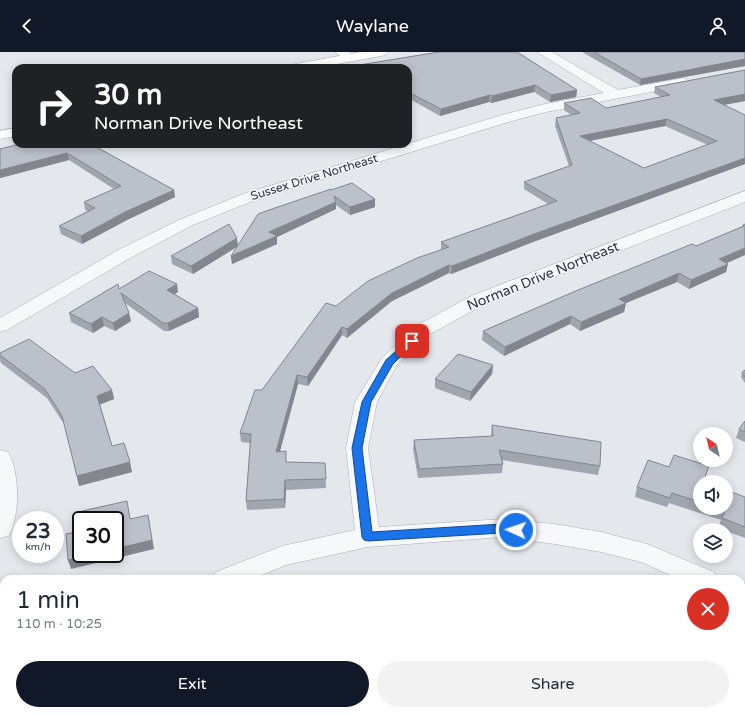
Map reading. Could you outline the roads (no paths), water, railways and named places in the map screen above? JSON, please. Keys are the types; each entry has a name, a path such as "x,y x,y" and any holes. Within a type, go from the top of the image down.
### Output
{"main road":[{"path":"310,64 345,55 381,52"},
{"path":"0,135 12,133"}],"street":[{"path":"544,52 615,94"},
{"name":"Sussex Drive Northeast","path":"412,147 545,108 694,80"},
{"name":"Sussex Drive Northeast","path":"0,326 133,250 187,222 248,197 409,148"},
{"name":"Norman Drive Northeast","path":"368,537 357,448 366,402 389,362 423,330 478,300 745,196"},
{"path":"0,458 6,496 0,529"},
{"path":"235,575 282,556 368,537 502,528 555,534 601,542 646,554 696,575"}]}
